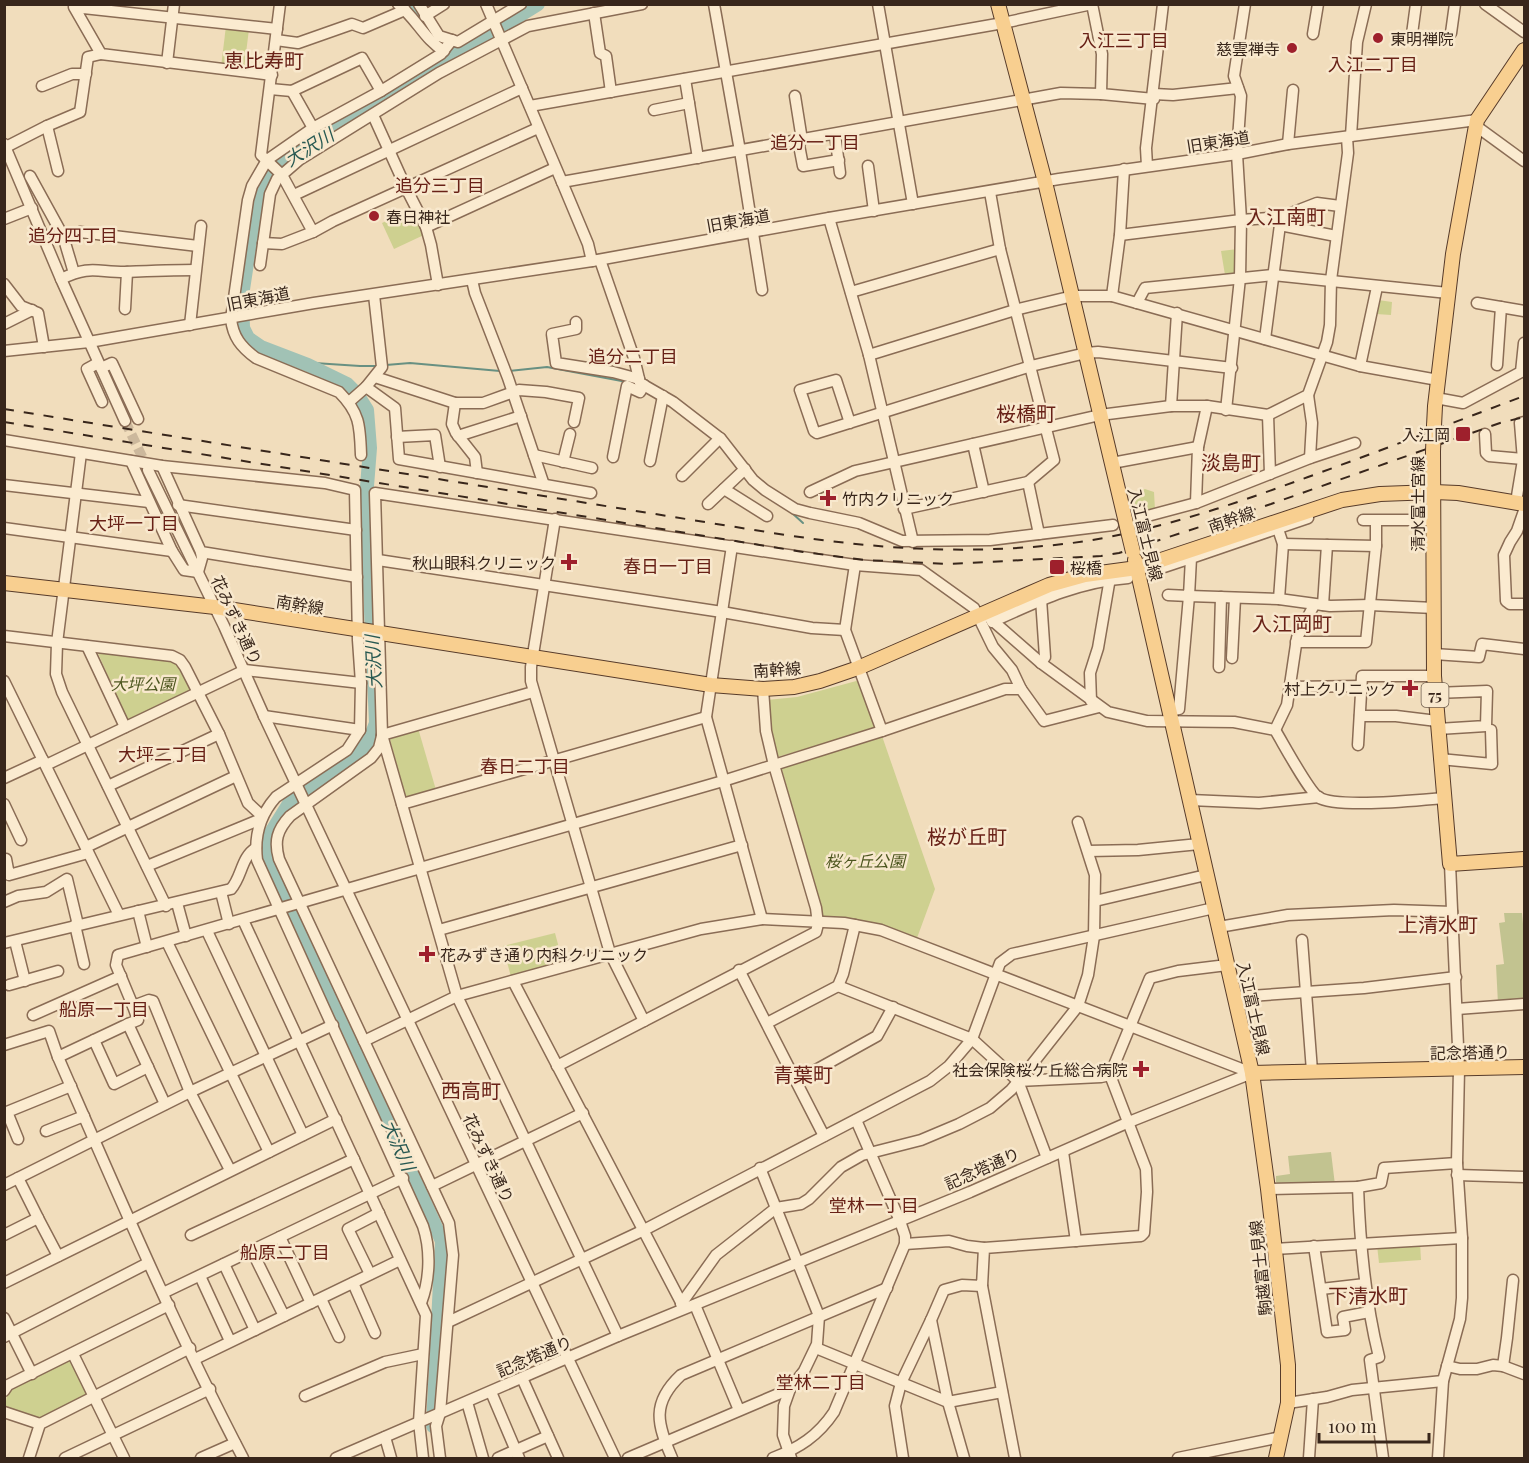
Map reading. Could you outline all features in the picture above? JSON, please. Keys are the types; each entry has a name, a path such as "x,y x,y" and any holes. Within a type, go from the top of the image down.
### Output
{"main road":[{"name":"入江富士見線","path":"998,4 1025,101 1073,296 1112,463 1120,526 1133,552 1132,573 1170,716 1252,1073"},
{"name":"清水富士宮線","path":"1450,864 1434,676 1433,451 1436,398 1453,254 1476,123 1524,50"},
{"name":"南幹線","path":"4,583 214,608 378,633 532,662 711,685 763,689 794,687 820,681 985,618 1049,585 1085,575 1132,573 1323,505 1380,494 1434,492 1458,493 1522,506"},
{"path":"1450,864 1524,859"},
{"name":"記念塔通り","path":"1252,1073 1524,1067"},
{"name":"駒越富士見線","path":"1252,1073 1268,1188 1288,1365 1288,1403 1276,1458"}],"street":[{"path":"167,63 174,4"},
{"path":"280,4 261,155 282,175 313,232"},
{"path":"419,4 439,36 458,42 521,4"},
{"path":"425,16 444,4"},
{"path":"486,4 596,261 642,382 640,392 627,386 613,457"},
{"path":"260,265 270,194 277,179 299,160 439,73 528,26 642,4"},
{"path":"714,4 741,151 762,290"},
{"path":"878,4 913,204"},
{"path":"1147,166 1146,148 1154,97 1163,4"},
{"path":"1226,410 1240,278 1241,220 1236,154 1241,96 1234,76 1245,4"},
{"path":"1313,34 1318,4"},
{"path":"1310,458 1312,423 1308,395 1330,326 1331,280 1348,153 1357,42 1366,4"},
{"path":"1412,34 1416,4"},
{"path":"1451,33 1455,4"},
{"path":"1485,4 1524,32"},
{"path":"74,5 173,17 276,35 298,43 352,24 363,28 401,7 432,44 444,51"},
{"path":"74,5 101,54"},
{"path":"530,106 1004,23 1092,5 1102,54 1101,94"},
{"path":"594,13 600,53 606,56 612,92"},
{"path":"361,455 357,414 339,392 256,358 237,341 232,330 231,319 248,200 252,186 269,162 314,128 441,54 452,40"},
{"path":"125,421 61,279 5,146 80,112 88,57 101,54 272,75"},
{"path":"270,89 292,91 362,58 381,91"},
{"path":"42,86 72,74 86,74"},
{"path":"685,79 698,158"},
{"path":"294,195 522,88"},
{"path":"562,182 1061,93 1154,97 1238,88"},
{"path":"1288,144 1293,90"},
{"path":"292,91 314,128"},
{"path":"795,96 803,166 839,160"},
{"path":"654,110 689,103"},
{"path":"374,115 426,227 438,285"},
{"path":"1476,123 1524,161"},
{"name":"旧東海道","path":"4,351 89,342 314,303 596,261 829,218 1288,144 1476,123"},
{"path":"47,126 58,171"},
{"path":"263,243 282,244 313,232 538,128"},
{"path":"835,134 840,173"},
{"path":"868,166 874,211"},
{"path":"426,227 555,168"},
{"path":"1112,296 1120,235 1124,170"},
{"path":"30,176 63,236 74,273"},
{"path":"904,509 1029,482 1054,460 1000,249 990,192"},
{"path":"4,219 46,204"},
{"path":"1280,221 1317,204 1340,206"},
{"path":"829,218 869,355 913,542"},
{"path":"1120,235 1241,220 1280,221 1336,236"},
{"path":"1265,339 1280,221"},
{"path":"190,326 201,226"},
{"path":"63,236 80,232 198,246"},
{"path":"851,292 1000,249"},
{"path":"61,279 74,273 93,269 127,272 195,270"},
{"path":"125,309 127,272"},
{"path":"1137,303 1144,288 1273,275 1448,293"},
{"path":"472,280 544,485"},
{"path":"4,284 21,306 38,313 44,347"},
{"path":"1360,366 1377,287"},
{"path":"349,402 366,387 382,367 374,295"},
{"path":"869,355 1015,310 1073,296 1112,296 1236,329 1360,366 1438,380"},
{"path":"1477,303 1524,311"},
{"path":"1497,365 1501,307"},
{"path":"4,324 32,310"},
{"path":"1171,406 1177,313"},
{"path":"576,322 576,328 552,334 555,363 613,372 642,382 720,438 765,490 795,508 859,523 894,539 913,542 990,540 1120,526"},
{"path":"1436,398 1463,403 1521,372 1524,343"},
{"path":"850,423 836,380 801,390 814,431 818,433 850,423 882,412 1030,366 1086,352 1174,360 1232,369"},
{"path":"102,402 87,369 112,363 138,419"},
{"path":"375,377 455,403 483,403 519,390 579,398 574,422"},
{"path":"366,387 395,408 399,459 591,493"},
{"path":"810,492 855,471 1100,415 1171,406 1207,406 1268,415 1308,395"},
{"path":"650,461 663,396"},
{"path":"455,403 452,424 474,457 477,473"},
{"path":"1197,503 1198,447 1207,406"},
{"path":"1268,415 1270,474"},
{"path":"458,436 521,417"},
{"path":"1524,422 1520,423 1523,459 1522,506 1517,531 1504,555 1506,601 1510,604 1524,604"},
{"path":"563,462 570,434"},
{"path":"1485,434 1486,453 1489,456 1523,459"},
{"path":"397,437 435,435 440,466"},
{"path":"682,476 720,438"},
{"path":"4,440 162,466 325,483 355,490 361,683 360,730 348,750 276,797 262,817 255,848 257,860 423,1226 428,1242 425,1292 421,1303"},
{"path":"1140,518 1197,503 1355,442"},
{"path":"974,444 984,492"},
{"path":"1112,463 1198,447"},
{"path":"81,453 57,643 58,682 147,866 172,904 186,936"},
{"path":"534,455 592,468"},
{"path":"131,461 172,551 184,570 198,572 202,558 201,552 162,466"},
{"path":"708,504 745,469"},
{"name":"花みずき通り","path":"148,470 615,1458"},
{"path":"1029,482 1039,534"},
{"path":"4,485 149,502"},
{"path":"724,489 767,516"},
{"path":"618,1336 457,996 440,930 382,735 375,493 855,565 921,570 974,608 1041,663 1107,712 1133,720 1170,716 1182,720 1252,724 1275,730 1310,787 1319,797"},
{"path":"178,505 356,530"},
{"path":"1155,570 1322,513 1323,505"},
{"path":"555,519 532,662 533,692 610,953 644,1022"},
{"path":"1363,520 1434,520"},
{"path":"1296,642 1366,642 1376,546 1376,520"},
{"path":"4,528 172,551"},
{"path":"1278,529 1283,544 1279,599"},
{"path":"1283,544 1376,546"},
{"path":"1275,730 1287,705 1300,629 1318,605 1327,545"},
{"path":"732,546 706,717 762,919"},
{"path":"201,552 357,577"},
{"path":"1170,716 1179,709 1191,558"},
{"path":"378,560 722,612 812,628 845,630"},
{"path":"855,565 845,630 882,731"},
{"path":"985,618 1068,589 1132,573"},
{"path":"1095,704 1090,673 1098,648 1110,578"},
{"path":"1168,595 1279,599 1318,605 1434,608"},
{"path":"1219,667 1221,597"},
{"path":"1232,658 1235,597"},
{"path":"1041,599 1045,657 1041,663"},
{"path":"985,618 993,647 1012,670 1020,689 1044,721 1095,704"},
{"path":"4,636 172,656 180,660 219,734 248,803 262,817"},
{"path":"1220,641 1233,641"},
{"path":"1434,654 1479,657 1482,644 1524,650"},
{"path":"87,646 125,727"},
{"path":"4,778 88,745 244,670 361,683"},
{"path":"1358,745 1362,676 1434,676"},
{"path":"1291,687 1361,686"},
{"path":"6,688 119,915"},
{"path":"557,1066 816,932 818,922 816,908 766,731 763,689"},
{"path":"58,1057 138,1020 116,965 118,955 723,781 1005,689 1020,689"},
{"path":"1360,716 1396,716 1437,725 1486,726 1487,691 1435,693"},
{"path":"382,735 533,692"},
{"path":"264,716 360,730"},
{"path":"402,804 706,717"},
{"path":"1440,759 1492,764 1491,730"},
{"path":"108,786 219,734"},
{"path":"382,735 379,748 371,758 290,816 281,825 276,848 279,859 449,1223 453,1254 440,1413 436,1425 440,1458"},
{"path":"4,860 6,860 9,875 87,850 128,827 236,776"},
{"path":"1190,800 1259,803 1319,797 1370,803 1444,798"},
{"path":"5,808 21,840"},
{"path":"147,866 262,817"},
{"path":"687,1306 716,1256 776,1208 801,1204 841,1167 862,1155 921,1140 959,1124 990,1108 1011,1089 1078,1006 1088,975 1094,936 1095,875 1078,822"},
{"path":"1088,851 1138,850 1199,844"},
{"path":"440,930 742,845"},
{"path":"25,981 10,942 231,889 236,883 247,855 255,848"},
{"path":"1438,1458 1443,1381 1460,1319 1462,1239 1457,1175 1459,1069 1450,864"},
{"path":"1095,901 1206,875"},
{"path":"4,902 18,896 46,892 67,879 84,964"},
{"path":"221,892 229,924"},
{"path":"448,1322 644,1230 936,1077 949,1066 972,1039 1000,963 1012,954 1214,908"},
{"path":"1219,927 1288,915 1394,910 1452,912"},
{"path":"138,911 147,947"},
{"path":"364,1041 457,996 690,931 762,919 855,925 895,935 1252,1073"},
{"path":"243,920 426,1315 419,1422 423,1458"},
{"path":"767,1023 838,986 855,925"},
{"path":"207,931 303,1135"},
{"path":"1302,940 1312,1071"},
{"path":"167,942 269,1152"},
{"path":"905,1244 949,1241 984,1248 1141,1236 1144,1233 1148,1177 1110,1075 1150,978 1178,971 1227,965"},
{"path":"740,970 824,1136"},
{"path":"9,985 58,971"},
{"path":"33,1015 121,976"},
{"path":"1235,997 1364,988 1456,977"},
{"path":"513,981 644,1230 716,1359 739,1410"},
{"path":"838,986 972,1039 1018,1080 1047,1158"},
{"path":"133,1006 149,1000 153,1001 190,1092 230,1170"},
{"path":"1457,1009 1524,1004"},
{"path":"796,1081 878,1036 893,1008"},
{"path":"128,1024 165,1104"},
{"path":"4,1185 230,1072 333,1025"},
{"path":"4,1045 49,1031 58,1057 148,1263 243,1458"},
{"path":"94,1040 114,1084 148,1067"},
{"name":"記念塔通り","path":"419,1422 687,1306 799,1263 1129,1122 1252,1073"},
{"path":"1018,1080 1110,1075"},
{"path":"18,1139 8,1127 7,1112 71,1086"},
{"path":"432,1185 584,1113"},
{"path":"46,1131 84,1116"},
{"path":"4,1283 336,1119"},
{"path":"773,1458 790,1455 809,1441 834,1412 905,1244 906,1236 856,1120"},
{"path":"1063,1152 1076,1241"},
{"path":"191,1235 354,1159"},
{"path":"1268,1188 1358,1187 1381,1183 1384,1168 1457,1163"},
{"path":"760,1168 819,1316 816,1348 804,1371 790,1389 784,1406 782,1426 790,1455"},
{"path":"1457,1175 1524,1177"},
{"path":"18,1178 58,1256"},
{"path":"163,1293 402,1178"},
{"path":"1358,1187 1360,1244 1369,1312 1379,1358 1370,1360 1383,1458"},
{"path":"370,1274 348,1228 379,1213"},
{"path":"4,1235 39,1218"},
{"path":"280,1237 339,1337"},
{"path":"1274,1249 1462,1239"},
{"path":"1314,1246 1327,1332 1345,1330 1343,1317 1369,1312"},
{"path":"984,1248 982,1286 1015,1458"},
{"path":"252,1251 284,1316"},
{"path":"195,1359 400,1260"},
{"path":"8,1335 148,1263"},
{"path":"224,1264 255,1330"},
{"path":"200,1276 230,1341"},
{"path":"1503,1366 1513,1280"},
{"path":"353,1283 375,1333"},
{"path":"1321,1289 1365,1284"},
{"path":"903,1458 895,1406 901,1383 944,1290 962,1285 982,1286"},
{"path":"672,1458 659,1426 660,1406 668,1389 681,1375 887,1288"},
{"path":"4,1391 8,1385 169,1305"},
{"path":"4,1318 8,1335 32,1374"},
{"path":"931,1320 948,1402 963,1458"},
{"path":"29,1458 40,1424 190,1348"},
{"path":"816,1348 948,1402 1002,1392"},
{"path":"73,1354 124,1458"},
{"path":"305,1396 385,1362 423,1354"},
{"path":"1447,1366 1460,1369 1503,1366 1524,1374"},
{"path":"522,1378 558,1458"},
{"path":"1288,1403 1352,1390 1443,1381"},
{"path":"65,1458 210,1389"},
{"path":"628,1458 790,1389"},
{"path":"491,1392 517,1455"},
{"path":"1309,1458 1313,1399"},
{"path":"467,1402 483,1458"},
{"path":"4,1412 40,1424"},
{"path":"336,1458 419,1422"},
{"path":"498,1458 517,1455 548,1436"},
{"path":"385,1437 391,1458"},
{"path":"1178,1458 1215,1454 1281,1437"},
{"path":"201,1458 235,1443"}],"green space":[{"path":"226,26 249,29 244,69 221,67"},
{"path":"414,208 426,234 394,249 382,223"},
{"path":"1238,249 1237,274 1225,275 1221,251"},
{"path":"1378,300 1392,302 1391,315 1376,314"},
{"path":"1145,489 1154,492 1155,510 1141,513 1136,508 1134,499 1139,498 1139,491"},
{"name":"大坪公園","path":"98,653 168,658 176,661 194,690 127,720"},
{"path":"860,680 876,729 777,757 769,731 767,700 797,697"},
{"path":"418,728 436,790 406,798 389,736"},
{"name":"桜ヶ丘公園","path":"882,736 935,889 917,938 871,923 822,917 781,766"},
{"path":"1504,913 1522,913 1524,1002 1498,1004 1496,965 1504,964 1499,923 1505,922"},
{"path":"555,933 563,963 511,977 503,946"},
{"path":"1331,1152 1335,1185 1279,1185 1276,1182 1276,1176 1290,1174 1288,1156"},
{"path":"1420,1243 1421,1260 1379,1263 1377,1245"},
{"path":"70,1359 89,1396 39,1421 5,1408 7,1395 14,1387"}],"waterway":[{"path":"405,4 412,9 436,40 459,50"},
{"name":"大沢川","path":"433,1426 442,1241 269,858 267,839 290,802 358,754 370,739 376,723 366,499 370,448 367,410 357,394 347,384 308,365 261,347 248,338 243,328 242,296 257,197 266,177 274,168 538,4"},
{"path":"299,362 378,366"},
{"path":"386,365 410,363 500,371"},
{"path":"509,371 547,367 627,382"},
{"path":"792,513 803,523"}],"tunnel":[{"path":"125,421 148,469"}],"railway":[{"path":"4,409 779,534 886,547 956,550 1064,544 1126,533 1188,518 1278,488 1524,396"},
{"path":"4,422 803,552 865,560 948,564 1101,556 1119,553 1271,504 1500,423 1524,417"}],"place":[{"name":"東明禅院","path":"1378,38"},
{"name":"慈雲禅寺","path":"1292,48"},
{"name":"春日神社","path":"374,216"},
{"name":"入江岡","path":"1463,434"},
{"name":"竹内クリニック","path":"828,498"},
{"name":"秋山眼科クリニック","path":"569,562"},
{"name":"桜橋","path":"1057,567"},
{"name":"村上クリニック","path":"1410,688"},
{"name":"花みずき通り内科クリニック","path":"427,954"},
{"name":"社会保険桜ケ丘総合病院","path":"1141,1069"}],"district":[{"name":"入江三丁目","path":"1124,40"},
{"name":"恵比寿町","path":"264,59"},
{"name":"入江二丁目","path":"1373,64"},
{"name":"追分一丁目","path":"815,142"},
{"name":"追分三丁目","path":"440,185"},
{"name":"入江南町","path":"1286,215"},
{"name":"追分四丁目","path":"73,235"},
{"name":"追分二丁目","path":"633,356"},
{"name":"桜橋町","path":"1026,412"},
{"name":"淡島町","path":"1231,461"},
{"name":"大坪一丁目","path":"134,523"},
{"name":"春日一丁目","path":"668,566"},
{"name":"入江岡町","path":"1292,622"},
{"name":"大坪二丁目","path":"163,754"},
{"name":"春日二丁目","path":"525,766"},
{"name":"桜が丘町","path":"967,835"},
{"name":"上清水町","path":"1438,923"},
{"name":"船原一丁目","path":"104,1009"},
{"name":"青葉町","path":"803,1073"},
{"name":"西高町","path":"471,1089"},
{"name":"堂林一丁目","path":"874,1205"},
{"name":"船原二丁目","path":"285,1252"},
{"name":"下清水町","path":"1368,1294"},
{"name":"堂林二丁目","path":"821,1382"}]}
